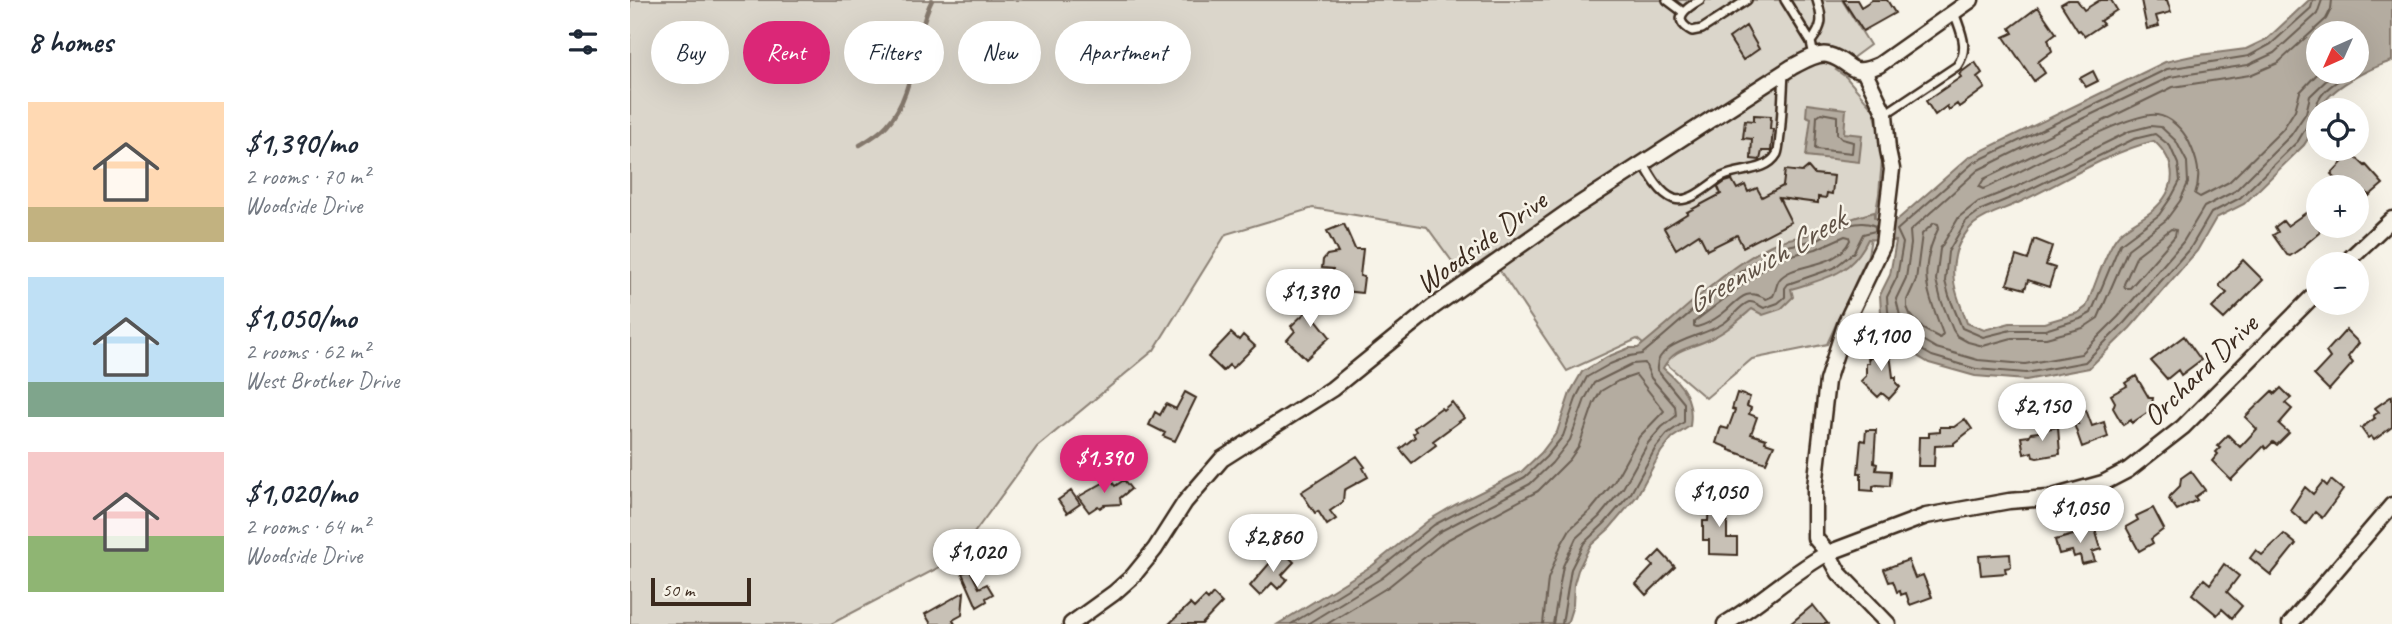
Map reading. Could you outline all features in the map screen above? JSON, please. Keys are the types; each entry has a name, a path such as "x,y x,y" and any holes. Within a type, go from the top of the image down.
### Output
{"street":[{"path":"1812,49 1827,54 1853,70 1864,71 1879,65 1971,0"},
{"name":"Woodside Drive","path":"1071,624 1114,593 1143,565 1185,502 1222,459 1332,389 1487,267 1642,162 1784,73 1812,49"},
{"path":"1864,71 1885,114 1892,169 1883,245 1846,322 1827,381 1815,487 1815,538 1839,573 1888,624"},
{"path":"2357,252 2392,219"},
{"name":"Orchard Drive","path":"1725,624 1776,590 1805,566 1828,554 1926,516 2009,501 2049,498 2103,483 2128,470 2183,427 2306,303"},
{"path":"2290,624 2392,505"}],"lane":[{"path":"1667,0 1683,12"},
{"path":"1700,0 1683,12 1681,18 1689,30 1702,29 1747,0"},
{"path":"1785,0 1812,49"},
{"path":"1812,49 1822,22 1817,0"},
{"path":"1885,114 1957,66 1964,56 1965,46 1954,12"},
{"path":"1642,162 1655,183 1673,199 1684,200 1724,176 1769,163 1778,153 1784,73"}],"shaded area":[{"path":"630,0 1842,0 1870,45 1836,70 1846,77 1874,110 1883,148 1879,194 1868,255 1827,344 1752,359 1706,398 1637,339 1567,371 1490,256 1462,275 1427,227 1313,208 1226,234 1154,350 1037,447 955,559 831,624 630,624"}],"water":[{"name":"Greenwich Creek","path":"2309,0 2392,0 2392,61 2370,70 2370,21 2306,21 2306,84 2345,84 2328,98 2306,98 2304,145 2244,204 2216,218 2197,251 2130,328 2089,368 2026,380 1975,376 1929,363 1907,350 1887,328 1881,313 1880,295 1890,275 1896,241 1868,239 1845,268 1826,278 1791,289 1793,297 1781,309 1763,315 1752,309 1721,333 1678,352 1668,361 1663,368 1685,393 1690,408 1690,426 1672,438 1661,452 1637,496 1610,528 1590,546 1578,570 1567,624 1278,624 1373,565 1429,520 1521,472 1541,453 1557,432 1570,393 1582,372 1607,357 1629,348 1638,348 1719,279 1754,255 1780,241 1807,235 1874,212 1874,218 1896,221 1969,157 2165,62 2246,49 2267,39","holes":["2154,141 2162,149 2171,167 2172,176 2167,194 2161,203 2114,241 2086,307 2078,313 2044,323 2010,323 1984,330 1967,323 1956,290 1953,265 1962,239 1974,224 2137,146"]},
{"path":"1807,104 1846,109 1844,133 1862,135 1859,162 1806,156 1811,118 1806,116"}],"building":[{"path":"1843,0 1857,0 1861,7 1872,0 1887,0 1895,13 1863,31"},
{"path":"2068,0 2077,0 2084,10 2100,0 2111,0 2117,10 2100,21 2103,24 2085,36 2078,31 2061,4"},
{"path":"2141,0 2167,0 2171,12 2156,16 2159,26 2147,29"},
{"path":"2038,7 2056,33 2048,39 2052,51 2038,62 2045,73 2034,81 2004,37 2013,33 2010,28"},
{"path":"1746,26 1759,49 1743,60 1729,38"},
{"path":"1975,62 1982,73 1977,77 1985,88 1959,107 1957,104 1949,110 1947,106 1935,115 1926,101 1961,77 1959,74"},
{"path":"2093,71 2098,81 2086,87 2080,78"},
{"path":"1754,115 1771,116 1770,129 1773,129 1771,151 1762,151 1760,160 1751,159 1752,139 1743,138 1745,120 1754,121"},
{"path":"2343,161 2360,161 2383,184 2369,196 2369,175 2331,174"},
{"path":"1808,167 1814,174 1834,176 1832,194 1827,193 1826,198 1818,197 1818,203 1779,198 1791,222 1743,247 1737,235 1707,250 1699,234 1676,249 1664,228 1721,194 1718,187 1725,182 1732,180 1737,189 1745,185 1748,192 1757,188 1762,197 1783,186 1785,170 1802,172"},
{"path":"2306,213 2306,238 2313,238 2290,256 2273,235 2278,232 2275,227 2283,221 2287,226"},
{"path":"1344,224 1355,249 1363,249 1360,276 1364,277 1362,293 1335,290 1337,277 1333,276 1333,269 1322,268 1327,255 1338,253 1327,231"},
{"path":"2034,239 2052,246 2046,265 2055,268 2049,287 2028,280 2025,289 2007,284 2016,256 2028,260"},
{"path":"2243,260 2263,280 2224,319 2212,308 2227,293 2220,284"},
{"path":"1318,293 1329,305 1315,318 1330,337 1306,359 1287,340 1295,331 1291,326 1308,310 1304,306"},
{"path":"2346,330 2359,343 2348,357 2353,363 2329,390 2314,375 2330,358 2326,352"},
{"path":"1231,333 1239,340 1243,335 1255,346 1232,368 1229,365 1223,371 1208,357"},
{"path":"2184,336 2201,360 2181,375 2178,370 2167,379 2151,361"},
{"path":"1889,346 1893,377 1896,377 1896,383 1900,387 1889,399 1882,393 1878,397 1861,381 1866,376 1866,363 1869,363 1868,358 1871,358 1871,347"},
{"path":"2136,376 2149,398 2153,398 2154,408 2132,423 2131,420 2123,425 2113,408 2115,402 2111,395 2127,386 2125,383"},
{"path":"2281,388 2291,398 2285,403 2292,409 2279,424 2289,433 2277,445 2273,442 2266,449 2264,446 2231,480 2212,461 2220,448 2217,446 2228,435 2240,447 2257,429 2245,417 2272,391 2275,394"},
{"path":"1185,392 1196,398 1175,441 1149,425 1155,412 1160,415 1166,404 1176,409"},
{"path":"1737,393 1750,397 1747,406 1751,408 1749,414 1757,417 1751,434 1774,445 1766,463 1716,443 1721,427 1728,429 1735,410 1732,409"},
{"path":"2392,396 2392,427 2374,440 2371,436 2368,438 2361,428 2375,418 2373,416 2379,412 2375,408"},
{"path":"1452,402 1464,418 1433,441 1436,445 1412,463 1400,449 1415,437 1414,428"},
{"path":"2086,410 2092,426 2104,422 2108,437 2082,447 2074,424 2078,424 2074,414"},
{"path":"1965,419 1972,429 1954,445 1935,446 1934,466 1918,466 1919,437 1929,437 1929,433 1940,432 1940,427 1954,427"},
{"path":"2058,427 2060,454 2037,458 2033,457 2032,452 2024,454 2021,437"},
{"path":"1866,430 1876,430 1876,470 1891,471 1890,486 1873,486 1873,491 1861,490 1861,473 1858,473 1861,440 1865,441"},
{"path":"1357,456 1368,477 1344,490 1343,502 1330,511 1336,519 1327,525 1301,492"},
{"path":"2191,471 2205,490 2195,497 2197,500 2177,510 2169,499 2170,496 2180,486 2181,478"},
{"path":"1110,479 1115,486 1124,480 1131,489 1120,498 1121,504 1104,505 1100,508 1098,506 1089,512 1078,497"},
{"path":"2331,480 2343,490 2322,518 2315,512 2306,524 2290,510 2305,487 2313,494 2323,482 2327,486"},
{"path":"1071,491 1080,504 1067,513 1058,500"},
{"path":"1709,499 1730,499 1727,538 1737,538 1737,555 1709,554 1709,540 1703,540 1703,521 1708,521"},
{"path":"2153,508 2164,529 2151,539 2153,543 2139,551 2126,527 2138,520 2136,516"},
{"path":"2095,529 2101,549 2092,552 2095,561 2082,564 2080,555 2074,557 2072,551 2059,554 2055,540"},
{"path":"2284,534 2296,544 2271,575 2250,558 2256,550 2262,555"},
{"path":"1281,550 1294,562 1282,575 1287,579 1278,589 1272,583 1260,596 1250,586"},
{"path":"1660,551 1675,567 1646,595 1636,584 1653,566 1649,562"},
{"path":"2010,554 2011,567 2005,568 2006,573 1981,575 1979,556"},
{"path":"1908,560 1915,578 1923,575 1932,597 1910,605 1906,593 1901,595 1900,591 1897,592 1884,569"},
{"path":"2224,564 2239,576 2227,592 2242,606 2232,618 2222,609 2217,615 2192,594 2204,579 2210,584"},
{"path":"970,570 979,588 987,584 993,594 977,607 962,573"},
{"path":"964,592 962,615 953,620 955,624 931,624 925,614"},
{"path":"1213,594 1222,603 1202,624 1169,624 1190,604 1194,608 1205,597 1208,600"},
{"path":"1813,605 1828,624 1790,624"}],"waterway":[{"path":"860,145 887,125 904,97 932,0"}]}
